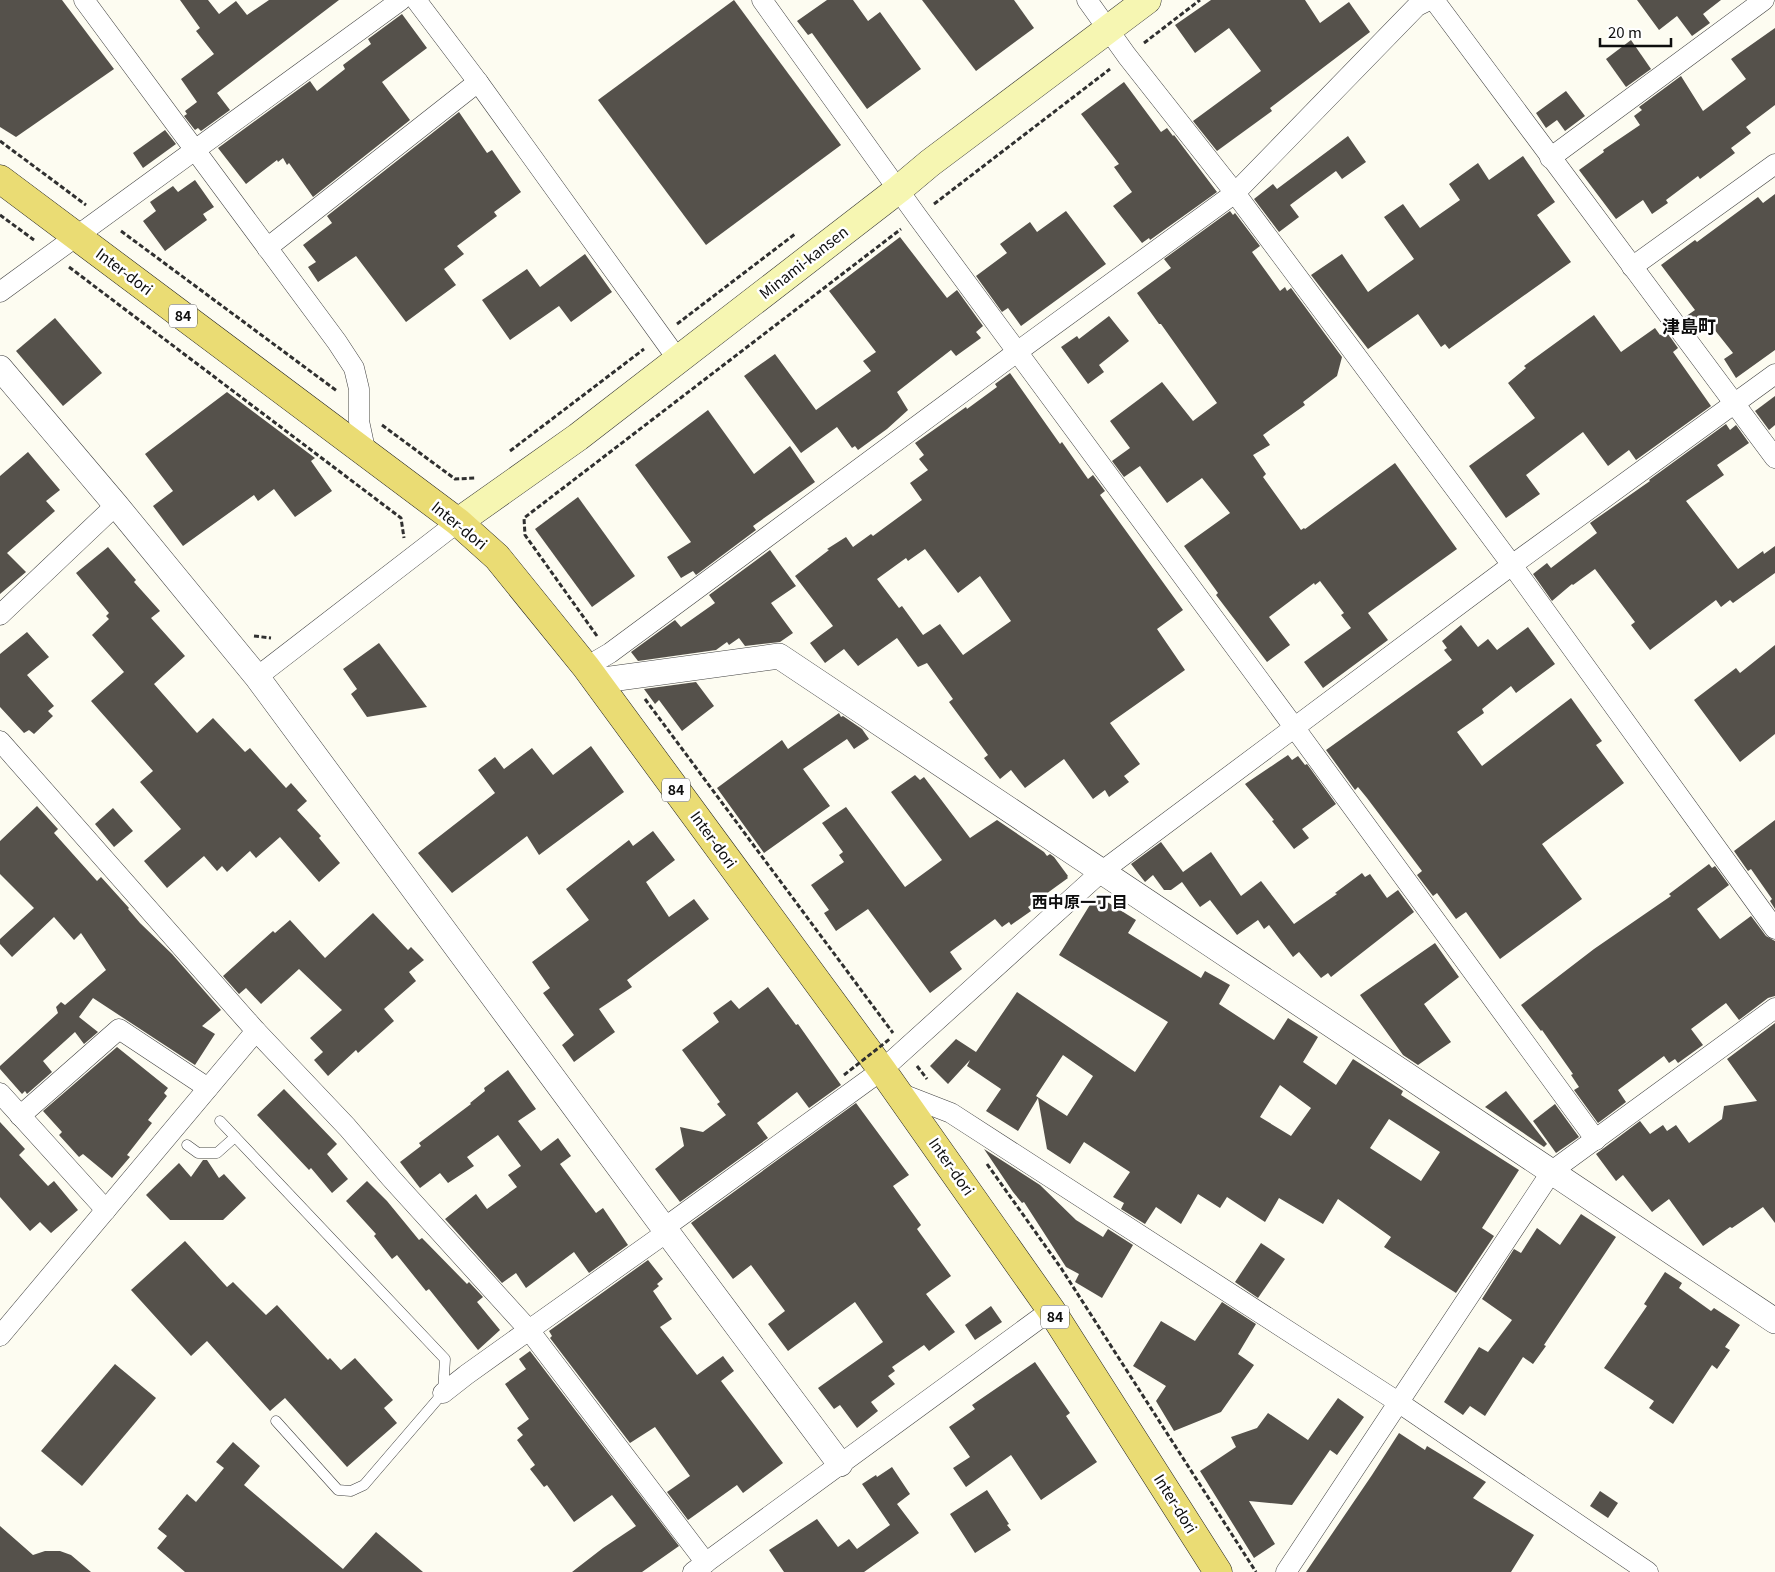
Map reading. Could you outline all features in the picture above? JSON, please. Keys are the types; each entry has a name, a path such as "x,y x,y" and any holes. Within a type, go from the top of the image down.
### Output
{"main road":[{"name":"Minami-kansen","path":"458,522 578,437 679,361 899,190 930,163 1148,0"},
{"name":"Inter-dori","path":"0,179 458,522 498,558 591,674 882,1070 1051,1310 1218,1572"}],"street":[{"path":"84,0 337,342 354,368 359,389 359,421 366,454"},
{"path":"0,292 401,0"},
{"path":"416,0 478,82 679,361"},
{"path":"762,0 1017,352 1596,1140"},
{"path":"1087,0 1127,56 1235,193 1512,565 1775,929"},
{"path":"591,674 610,653 1235,193 1417,6 1429,0"},
{"path":"1434,0 1775,458"},
{"path":"1550,158 1764,0"},
{"path":"268,248 478,82"},
{"path":"1632,267 1775,164"},
{"path":"0,368 116,505 257,677 840,1464"},
{"path":"443,1393 882,1070 1100,872 1512,565 1775,374"},
{"path":"0,615 116,505"},
{"path":"257,677 458,522"},
{"path":"591,674 778,656 1775,1321"},
{"path":"0,741 256,1031 347,1126 390,1177 529,1330 698,1569 1051,1310"},
{"path":"1286,1572 1552,1171 1775,1008"},
{"path":"106,1210 7,1104 119,1029 208,1088"},
{"path":"0,1336 256,1031"},
{"path":"897,1092 952,1113 1398,1402 1648,1572"}],"lane":[{"path":"220,1121 445,1359 443,1393 364,1485 351,1491 338,1490 276,1421"},
{"path":"187,1144 198,1153 217,1153 234,1137"}],"path":[{"path":"0,141 343,396"},
{"path":"0,215 401,518 405,544"},
{"path":"505,455 796,233"},
{"path":"375,419 455,479 474,479 482,473"},
{"path":"252,636 277,638"},
{"path":"844,1075 892,1038"}],"building":[{"path":"0,0 62,0 114,69 16,137 0,127"},
{"path":"180,0 208,0 219,14 236,1 247,15 269,0 339,0 217,93 230,110 201,131 198,128 195,130 184,116 187,114 185,111 197,102 181,79 214,54 196,31 200,28"},
{"path":"734,0 841,145 706,245 598,100"},
{"path":"827,0 853,0 868,21 880,12 921,69 867,109 812,33 808,35 797,21"},
{"path":"922,0 1014,0 1034,28 976,71"},
{"path":"1211,0 1305,0 1320,23 1349,2 1370,32 1270,108 1272,111 1217,151 1193,121 1261,71 1229,28 1195,53 1175,25"},
{"path":"1637,0 1721,0 1703,14 1710,23 1692,36 1677,16 1659,30"},
{"path":"402,14 427,48 382,82 410,120 313,197 289,163 287,165 283,158 278,162 277,160 246,184 218,148 310,81 317,91 345,69 343,65 371,44 368,39"},
{"path":"1775,28 1775,105 1746,127 1751,133 1731,148 1735,153 1700,179 1698,176 1666,200 1668,203 1652,214 1643,200 1616,219 1579,170 1604,152 1603,150 1640,125 1634,116 1642,110 1639,107 1681,76 1703,111 1746,79 1731,59"},
{"path":"1631,40 1651,69 1626,87 1606,59"},
{"path":"1124,82 1161,132 1167,128 1174,135 1217,192 1150,240 1149,238 1142,243 1113,206 1132,192 1114,167 1119,164 1081,114"},
{"path":"1566,91 1585,116 1565,131 1557,120 1546,128 1536,113"},
{"path":"459,112 487,153 492,150 521,192 494,212 497,216 457,246 464,254 444,269 456,285 406,322 356,256 318,282 308,267 316,262 303,245 332,223 327,216"},
{"path":"165,130 176,144 143,168 133,153"},
{"path":"1348,136 1366,162 1342,179 1336,171 1290,205 1299,217 1279,232 1254,199 1273,184 1277,189"},
{"path":"1523,156 1555,202 1537,215 1571,262 1449,349 1445,344 1441,347 1418,314 1368,349 1311,275 1342,254 1368,292 1414,259 1384,217 1403,204 1420,228 1460,200 1449,184 1478,163 1489,180"},
{"path":"195,180 214,207 203,214 207,220 165,251 143,221 156,211 150,202 173,186 178,192"},
{"path":"1775,194 1775,350 1736,378 1724,359 1733,353 1710,324 1697,334 1685,317 1695,310 1661,265 1695,240 1697,242 1758,197 1763,203"},
{"path":"1066,211 1106,264 1021,326 1008,308 1002,312 976,276 1007,253 1000,244 1030,222 1037,232"},
{"path":"1230,211 1233,215 1235,213 1260,246 1252,252 1280,291 1285,287 1287,291 1291,288 1342,357 1337,376 1303,402 1305,405 1263,435 1270,445 1253,455 1266,474 1263,477 1301,530 1305,529 1395,463 1457,549 1368,613 1388,640 1323,688 1304,662 1351,628 1341,615 1344,613 1320,581 1315,585 1314,583 1269,617 1290,645 1267,662 1216,595 1218,593 1184,546 1230,513 1202,478 1167,503 1140,466 1124,477 1112,461 1130,448 1110,421 1162,382 1193,421 1217,403 1137,293 1171,268 1164,259"},
{"path":"900,237 947,298 957,290 983,326 976,332 981,338 956,356 951,350 897,392 908,410 887,429 858,450 855,446 852,448 837,427 801,453 744,376 775,354 816,410 871,371 863,361 876,352 829,291"},
{"path":"585,254 612,292 571,322 559,306 510,340 482,300 527,269 540,287"},
{"path":"1594,315 1621,352 1655,328 1660,335 1666,331 1678,348 1673,352 1711,406 1636,460 1629,450 1608,466 1583,432 1526,475 1540,494 1506,518 1469,466 1535,418 1508,383 1526,368 1524,366"},
{"path":"1109,316 1129,341 1099,365 1104,372 1088,384 1061,347 1077,336 1079,339"},
{"path":"55,318 102,373 63,406 16,351"},
{"path":"1010,373 1060,444 1062,442 1088,479 1093,475 1105,491 1100,495 1183,610 1157,629 1185,670 1110,723 1140,764 1124,776 1129,782 1109,797 1105,790 1093,799 1064,759 1025,788 1011,770 1000,779 984,758 988,755 949,702 953,699 927,663 918,667 897,638 858,666 844,649 825,663 810,643 833,626 795,576 829,550 827,549 846,537 853,547 871,534 873,536 922,500 910,483 928,470 919,459 924,455 915,443 997,387 995,384","holes":["925,549 958,593 980,576 1011,621 963,655 940,624 923,635 902,606 899,608 877,579 906,558 908,561"]},
{"path":"227,392 315,458 311,461 332,491 295,517 274,489 258,501 254,495 183,546 153,506 173,491 145,454"},
{"path":"1775,396 1775,425 1769,430 1755,411"},
{"path":"708,410 754,474 790,446 815,482 753,526 756,530 696,575 693,571 681,578 667,557 691,542 635,465"},
{"path":"1726,424 1730,430 1736,425 1749,443 1717,465 1724,475 1686,501 1738,569 1763,551 1764,554 1775,546 1775,573 1733,603 1730,600 1721,607 1716,600 1650,650 1631,625 1635,622 1595,569 1572,584 1552,601 1533,574 1547,563 1551,568 1597,533 1590,523"},
{"path":"28,452 60,490 46,501 55,511 7,553 26,572 0,594 0,476"},
{"path":"578,497 635,576 592,607 535,529"},
{"path":"108,547 136,580 134,582 160,611 151,618 185,656 154,684 197,733 213,718 245,752 250,748 286,788 291,783 307,801 297,810 321,836 319,838 340,863 319,882 280,837 256,858 250,851 227,872 222,866 217,871 204,856 167,888 144,861 181,829 140,782 153,771 91,701 124,672 92,635 109,619 106,616 109,613 76,573"},
{"path":"770,550 796,586 771,603 793,633 780,642 745,646 739,638 729,645 727,642 716,650 638,661 631,652 675,620 681,627 715,603 709,595"},
{"path":"1461,625 1478,647 1488,639 1497,650 1528,627 1555,664 1516,693 1511,686 1482,709 1484,713 1457,732 1482,766 1571,698 1602,741 1596,745 1624,783 1542,844 1582,899 1500,959 1466,912 1456,919 1437,893 1433,896 1417,875 1422,871 1367,798 1358,787 1355,790 1326,750 1452,660 1444,650 1447,648 1442,641"},
{"path":"27,632 49,657 27,675 54,706 48,711 53,716 34,734 29,730 24,733 0,707 0,654"},
{"path":"379,643 427,707 367,717 351,694 357,689 343,669"},
{"path":"1775,645 1775,734 1740,762 1694,700 1736,668 1740,673"},
{"path":"696,682 714,706 682,731 659,700 655,704 644,689"},
{"path":"839,713 841,717 843,716 862,729 869,739 854,749 847,739 803,769 830,806 764,853 717,788 782,740 788,749"},
{"path":"591,746 624,792 539,855 527,836 452,893 418,853 495,793 478,770 495,757 504,769 532,748 553,775"},
{"path":"1288,755 1292,760 1298,756 1305,765 1307,764 1336,804 1302,829 1309,838 1294,849 1245,784"},
{"path":"915,775 920,780 924,777 970,838 997,820 1047,856 1050,854 1054,857 1068,876 1068,878 1028,907 1031,911 1011,925 1009,922 1002,927 995,919 950,952 962,969 930,993 868,909 836,931 824,913 829,910 811,885 844,862 839,855 843,852 822,823 846,807 905,887 942,860 891,792"},
{"path":"37,806 58,829 54,833 97,881 101,877 140,923 172,954 221,1010 202,1026 215,1034 195,1065 93,998 79,1017 98,1032 84,1044 75,1032 43,1061 52,1072 27,1094 25,1091 22,1094 0,1069 0,1066 58,1013 56,1007 61,1002 65,1005 106,970 81,933 74,940 54,917 12,957 0,944 0,939 34,908 0,874 0,841"},
{"path":"113,808 133,831 114,847 95,824"},
{"path":"1775,820 1775,909 1770,901 1772,899 1751,869 1748,871 1734,851"},
{"path":"653,831 675,860 646,882 669,917 694,899 709,919 627,980 632,987 599,1009 615,1032 574,1062 562,1045 574,1035 543,993 550,988 532,962 589,920 566,889 629,840 633,846"},
{"path":"1161,842 1183,872 1211,852 1241,896 1261,881 1294,924 1337,894 1335,893 1362,873 1365,877 1370,874 1387,898 1398,890 1414,912 1331,977 1328,973 1321,978 1299,952 1293,957 1269,925 1264,929 1258,920 1237,935 1210,900 1200,907 1182,882 1171,890 1164,890 1153,875 1145,882 1131,864"},
{"path":"1709,864 1712,868 1715,866 1729,885 1697,909 1720,939 1751,916 1766,936 1775,941 1775,996 1768,998 1739,1020 1726,1003 1691,1029 1703,1045 1678,1063 1675,1059 1669,1063 1664,1056 1618,1090 1626,1102 1598,1123 1574,1090 1579,1087 1571,1075 1573,1074 1542,1030 1521,1005 1594,949 1671,896 1669,894"},
{"path":"1096,895 1136,920 1128,933 1201,978 1205,971 1230,985 1219,1004 1274,1040 1288,1018 1318,1037 1303,1062 1336,1085 1353,1059 1403,1091 1401,1095 1519,1170 1482,1228 1494,1236 1456,1293 1384,1247 1391,1237 1338,1199 1323,1224 1279,1198 1265,1222 1227,1197 1220,1208 1198,1194 1181,1224 1156,1207 1145,1224 1121,1209 1124,1203 1113,1197 1130,1172 1084,1142 1070,1164 1047,1149 1038,1098 1018,1131 986,1111 1001,1089 967,1066 970,1060 948,1084 930,1066 956,1039 976,1052 1017,992 1135,1072 1168,1022 1059,955","holes":["1063,1055 1093,1076 1067,1116 1036,1096","1280,1085 1311,1108 1291,1136 1260,1117","1389,1119 1440,1152 1421,1181 1370,1148"]},
{"path":"373,913 408,950 411,947 424,960 409,972 416,981 384,1009 394,1021 358,1053 356,1050 328,1076 314,1060 323,1052 310,1038 342,1010 299,969 261,1004 246,988 239,994 223,976 273,931 275,933 290,920 325,958"},
{"path":"1435,943 1459,977 1424,1004 1451,1042 1418,1065 1403,1055 1360,995"},
{"path":"768,987 796,1025 798,1024 841,1085 809,1108 797,1092 757,1123 768,1138 680,1202 655,1169 684,1146 680,1127 703,1132 726,1115 717,1104 720,1102 682,1050 719,1022 713,1013 731,1000 739,1009"},
{"path":"1775,1023 1775,1223 1763,1207 1703,1246 1669,1199 1652,1212 1623,1175 1616,1181 1596,1154 1640,1121 1650,1134 1663,1125 1667,1131 1676,1125 1689,1143 1722,1119 1724,1106 1757,1101 1727,1059"},
{"path":"117,1047 168,1088 164,1093 167,1096 148,1120 152,1123 127,1155 130,1157 112,1178 83,1154 79,1157 59,1135 62,1132 43,1111"},
{"path":"508,1070 536,1109 518,1121 541,1151 558,1138 571,1156 560,1164 596,1213 603,1208 628,1245 589,1273 574,1252 526,1288 516,1273 502,1283 445,1219 476,1194 487,1209 517,1187 508,1175 521,1166 498,1135 467,1157 474,1166 448,1183 440,1173 420,1188 400,1162 421,1146 419,1143 471,1104 485,1091 484,1088"},
{"path":"284,1089 337,1144 327,1154 348,1179 332,1193 311,1168 309,1170 257,1115"},
{"path":"1506,1091 1547,1144 1544,1147 1485,1107"},
{"path":"856,1103 909,1175 893,1186 921,1225 917,1229 951,1276 926,1294 955,1332 929,1351 924,1345 892,1367 895,1371 888,1376 895,1384 871,1402 878,1411 857,1428 840,1405 834,1409 818,1388 883,1342 855,1302 788,1351 768,1324 785,1311 751,1265 733,1279 691,1223"},
{"path":"1555,1104 1579,1137 1556,1153 1533,1121"},
{"path":"0,1122 25,1149 19,1155 48,1186 54,1181 78,1210 51,1233 40,1222 30,1231 0,1197"},
{"path":"984,1149 1040,1185 1076,1220 1103,1237 1108,1229 1133,1245 1102,1298 1075,1282 1079,1274 1066,1267 1024,1202 1022,1203 1013,1192"},
{"path":"203,1160 207,1160 219,1178 224,1174 246,1198 223,1220 170,1220 146,1195 179,1163 191,1177"},
{"path":"367,1181 387,1201 419,1240 422,1238 467,1284 469,1282 483,1297 477,1302 500,1330 478,1350 429,1289 426,1291 397,1255 392,1259 374,1236 376,1234 346,1201"},
{"path":"1581,1214 1616,1237 1533,1364 1523,1357 1485,1416 1470,1406 1463,1415 1444,1402 1479,1347 1488,1352 1512,1320 1482,1299 1514,1249 1521,1253 1537,1228 1560,1245"},
{"path":"185,1241 227,1287 233,1282 266,1315 277,1305 328,1360 330,1358 341,1370 355,1358 393,1400 384,1408 397,1423 347,1467 285,1398 270,1411 207,1341 191,1356 131,1290"},
{"path":"1261,1243 1285,1259 1258,1298 1235,1282"},
{"path":"648,1260 663,1279 653,1291 672,1319 660,1327 697,1375 723,1356 734,1371 721,1381 783,1463 743,1493 737,1485 688,1520 667,1492 690,1476 655,1427 630,1443 550,1338 552,1336 549,1331"},
{"path":"1665,1272 1682,1283 1679,1288 1711,1311 1714,1308 1740,1325 1725,1347 1730,1350 1717,1369 1712,1365 1673,1424 1649,1408 1654,1401 1604,1368 1647,1306 1644,1304"},
{"path":"1222,1302 1256,1324 1238,1354 1254,1365 1221,1412 1174,1431 1156,1401 1166,1386 1133,1366 1161,1321 1195,1341"},
{"path":"991,1306 1002,1322 975,1340 965,1325"},
{"path":"530,1351 679,1546 642,1572 572,1572 636,1526 612,1495 574,1522 547,1485 544,1487 530,1469 535,1465 517,1440 523,1435 517,1428 529,1419 505,1384 526,1369 519,1359"},
{"path":"1035,1362 1070,1413 1066,1416 1097,1462 1041,1500 1011,1455 966,1487 953,1468 970,1457 949,1427 975,1409 972,1405"},
{"path":"115,1364 156,1398 82,1486 41,1451"},
{"path":"1338,1398 1364,1417 1337,1455 1330,1450 1292,1505 1249,1501 1275,1544 1254,1558 1200,1471 1236,1447 1231,1437 1257,1428 1268,1413 1308,1440"},
{"path":"1399,1433 1425,1450 1427,1446 1486,1482 1473,1498 1534,1535 1511,1572 1306,1572"},
{"path":"233,1442 260,1466 244,1485 343,1569 376,1532 423,1572 185,1572 157,1548 167,1536 158,1529 187,1494 196,1502 224,1468 216,1462"},
{"path":"892,1467 910,1494 897,1504 919,1533 864,1572 784,1572 769,1550 817,1519 838,1547 849,1539 857,1549 890,1525 862,1484"},
{"path":"987,1490 1011,1530 975,1553 950,1514"},
{"path":"1600,1491 1618,1503 1608,1518 1590,1506"},
{"path":"0,1526 33,1555 45,1551 60,1551 71,1555 91,1572 0,1572"}],"district":[{"name":"津島町","path":"1689,327"},
{"name":"西中原一丁目","path":"1080,902"}]}
